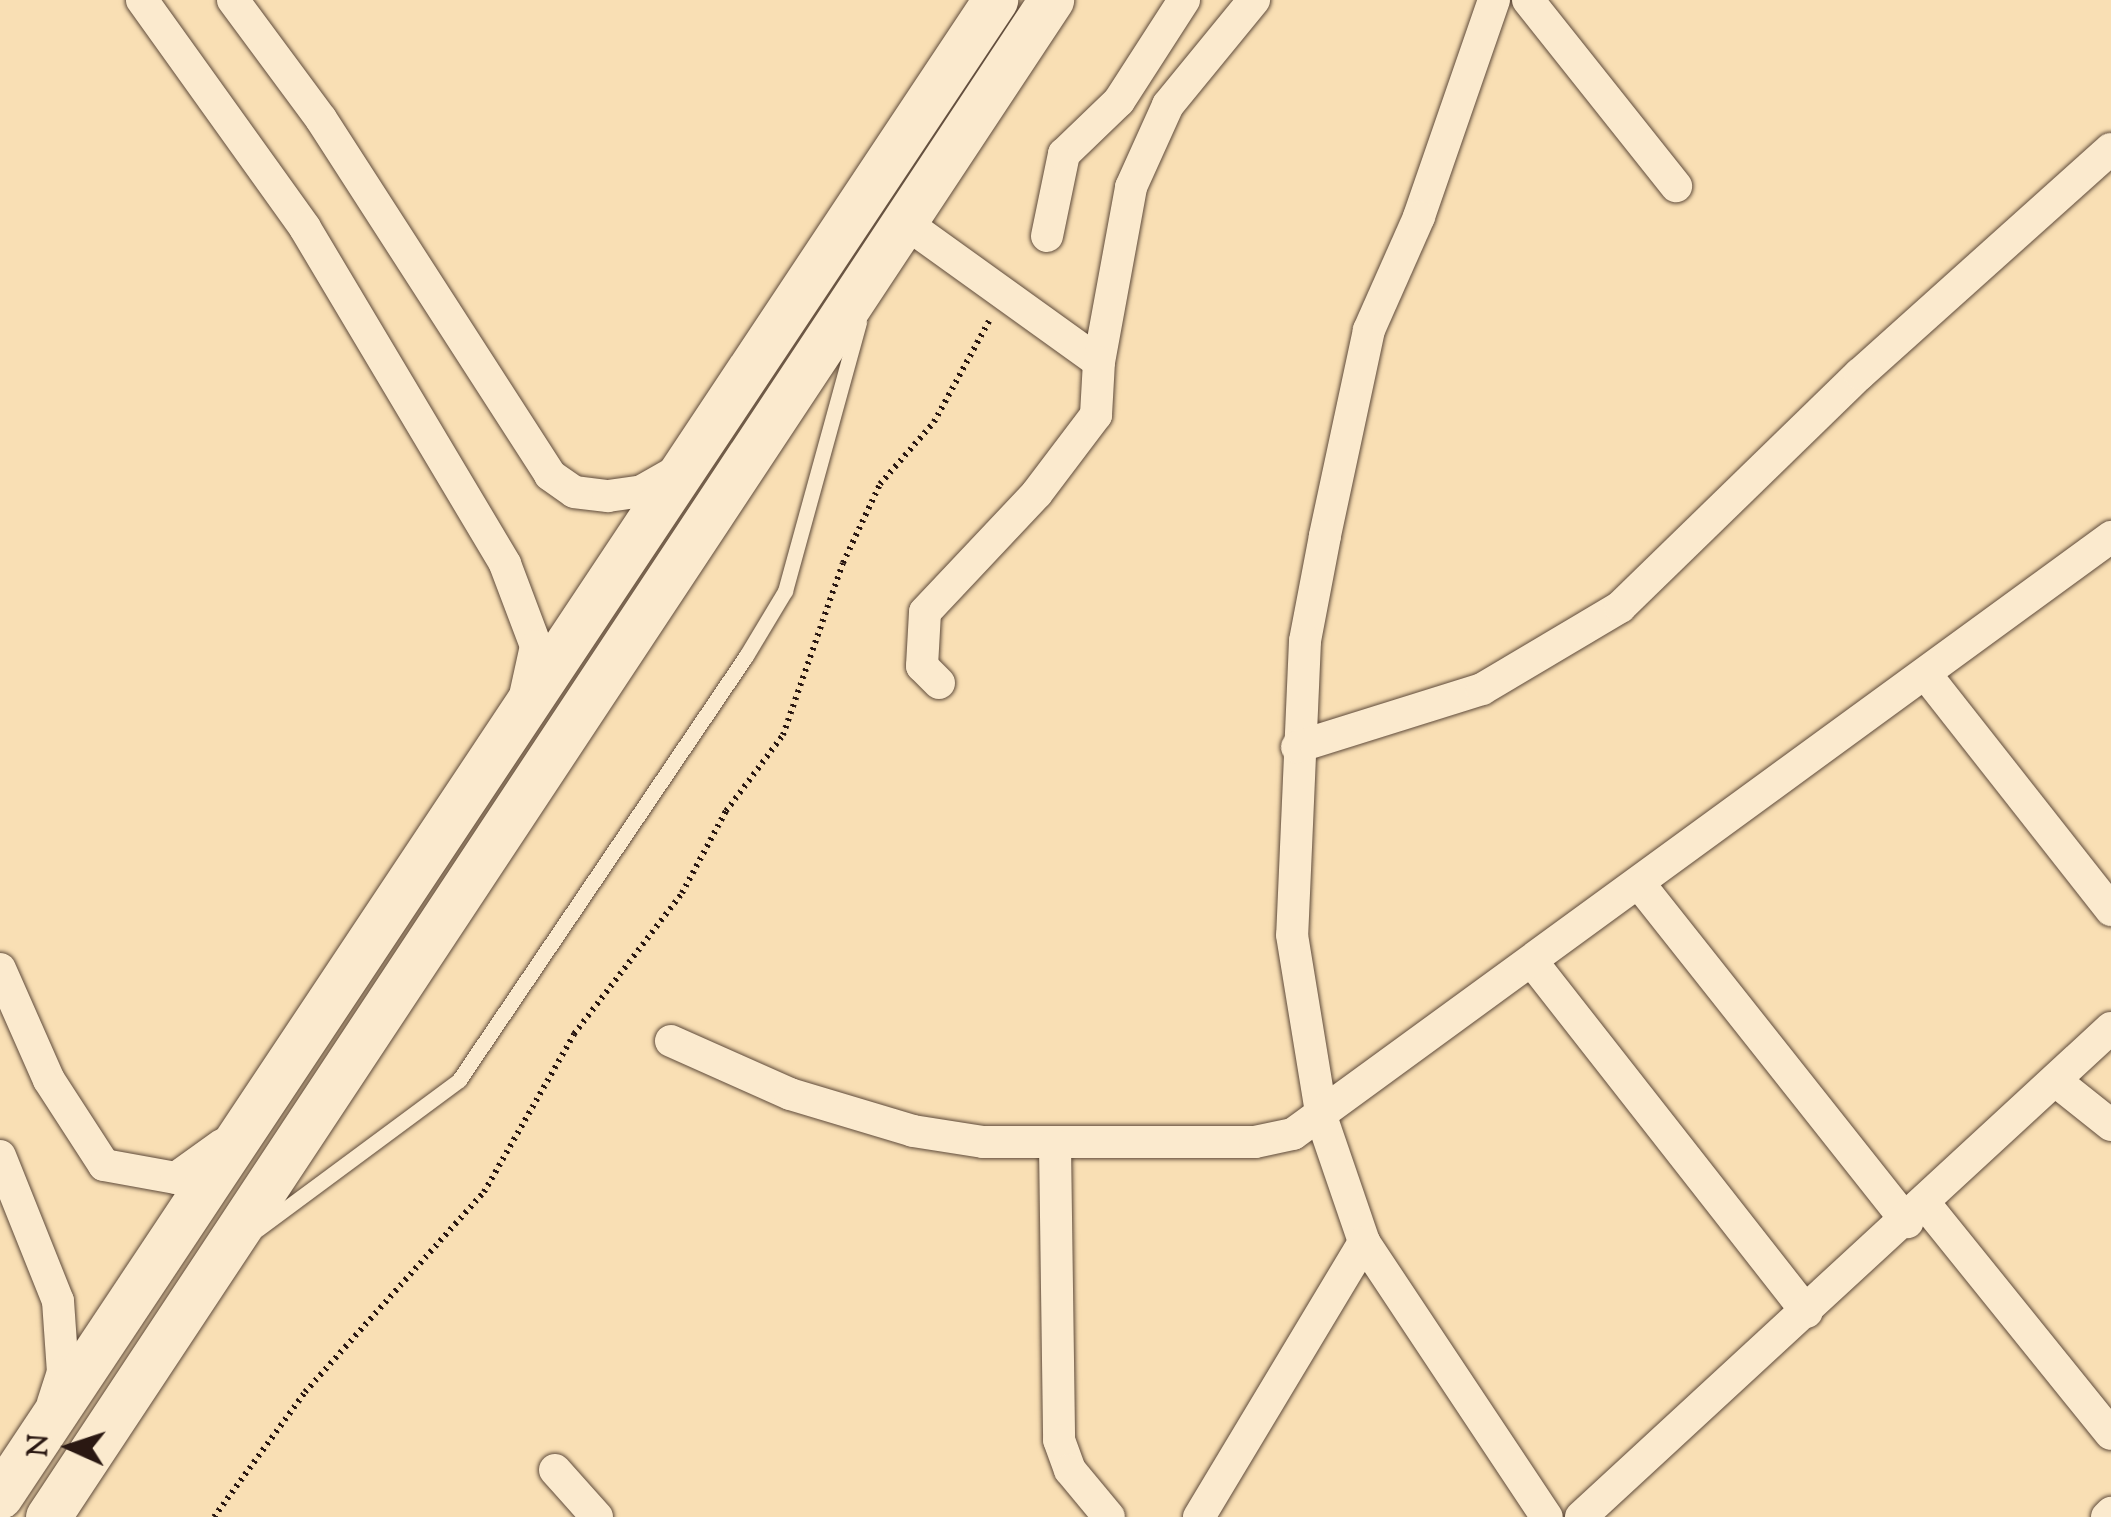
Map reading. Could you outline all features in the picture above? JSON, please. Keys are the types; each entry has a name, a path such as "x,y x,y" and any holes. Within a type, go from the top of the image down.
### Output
{"street":[{"path":"142,0 305,228 511,577 536,646 504,742"},
{"path":"233,0 321,119 550,475 574,492 642,492 695,454"},
{"path":"953,65 972,0"},
{"path":"0,1496 995,0"},
{"path":"48,1517 875,275 1050,0"},
{"path":"1048,236 1064,154 1119,102 1184,0"},
{"path":"939,683 922,666 925,612 1037,493 1096,415 1099,362 1131,188 1168,105 1254,0"},
{"path":"1494,0 1419,216 1370,330 1306,641 1297,746 1292,935 1322,1119 1364,1242 1548,1517"},
{"path":"1528,0 1676,186"},
{"path":"1119,102 1151,143"},
{"path":"1297,746 1482,689 1620,606 1860,374 2111,149"},
{"path":"908,224 996,293 1099,362"},
{"path":"671,1041 790,1094 913,1130 1055,1145 1255,1142 1322,1119 2111,537"},
{"path":"1927,676 2111,910"},
{"path":"1640,886 1916,1213 2111,1434"},
{"path":"1534,964 1807,1312"},
{"path":"0,969 49,1080 104,1166 176,1178 210,1158 263,1102"},
{"path":"1581,1517 1916,1213 2111,1028"},
{"path":"2057,1082 2111,1126"},
{"path":"1055,1145 1059,1440 1070,1470 1109,1517"},
{"path":"0,1156 58,1301 63,1372 36,1442"},
{"path":"1199,1517 1364,1242"},
{"path":"555,1470 597,1517"},
{"path":"1510,1517 1525,1486"}],"lane":[{"path":"183,1314 261,1226 459,1080 746,656 784,591 875,275"}],"path":[{"path":"214,1517 305,1392 484,1192 574,1034 635,962 726,812 784,735 843,563 880,484 934,422 1000,301 996,293"}]}
